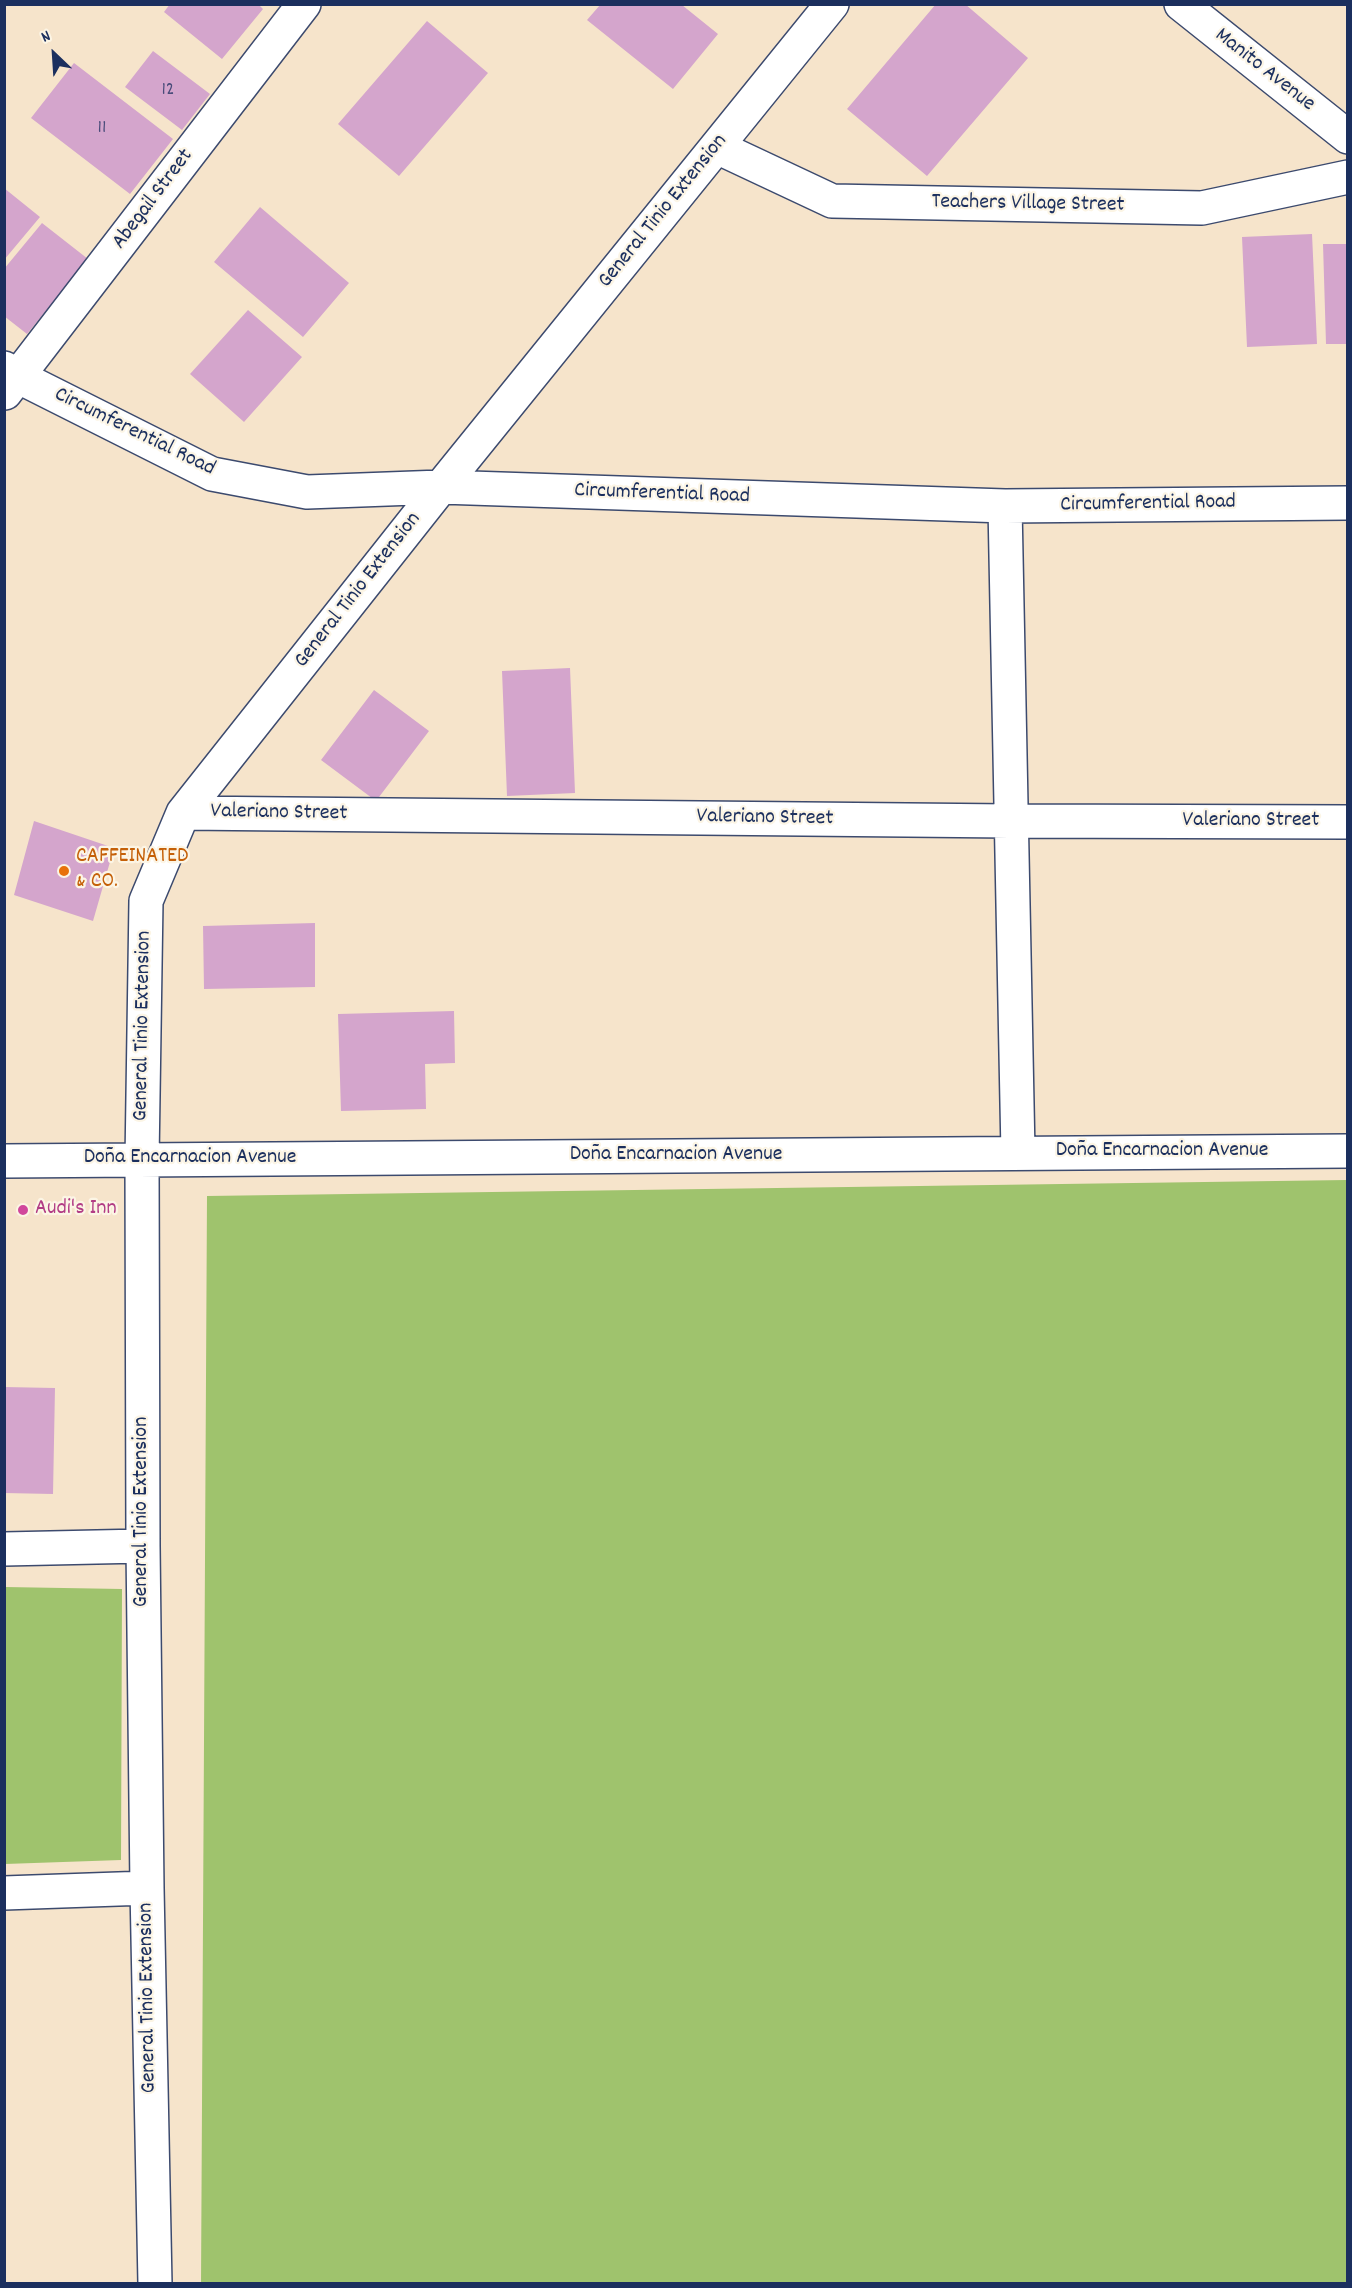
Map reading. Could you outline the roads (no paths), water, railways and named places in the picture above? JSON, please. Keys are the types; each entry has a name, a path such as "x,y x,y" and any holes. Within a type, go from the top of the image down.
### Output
{"street":[{"name":"Abegail Street","path":"9,379 304,4"},
{"name":"General Tinio Extension","path":"155,2283 143,1546 141,1160 146,901 183,813 441,487 832,4"},
{"name":"Manito Avenue","path":"1181,4 1347,136"},
{"name":"Teachers Village Street","path":"717,147 832,201 1202,208 1347,177"},
{"name":"Circumferential Road","path":"9,379 212,474 307,492 441,487 1005,506 1347,503"},
{"path":"1005,506 1018,1153"},
{"name":"Valeriano Street","path":"183,813 1347,822"},
{"name":"Doña Encarnacion Avenue","path":"4,1161 1347,1151"},
{"path":"4,1549 143,1546"},
{"path":"4,1893 147,1888"}],"place":[{"name":"CAFFEINATED & CO.","path":"64,871"},
{"name":"Audi's Inn","path":"23,1210"}]}
